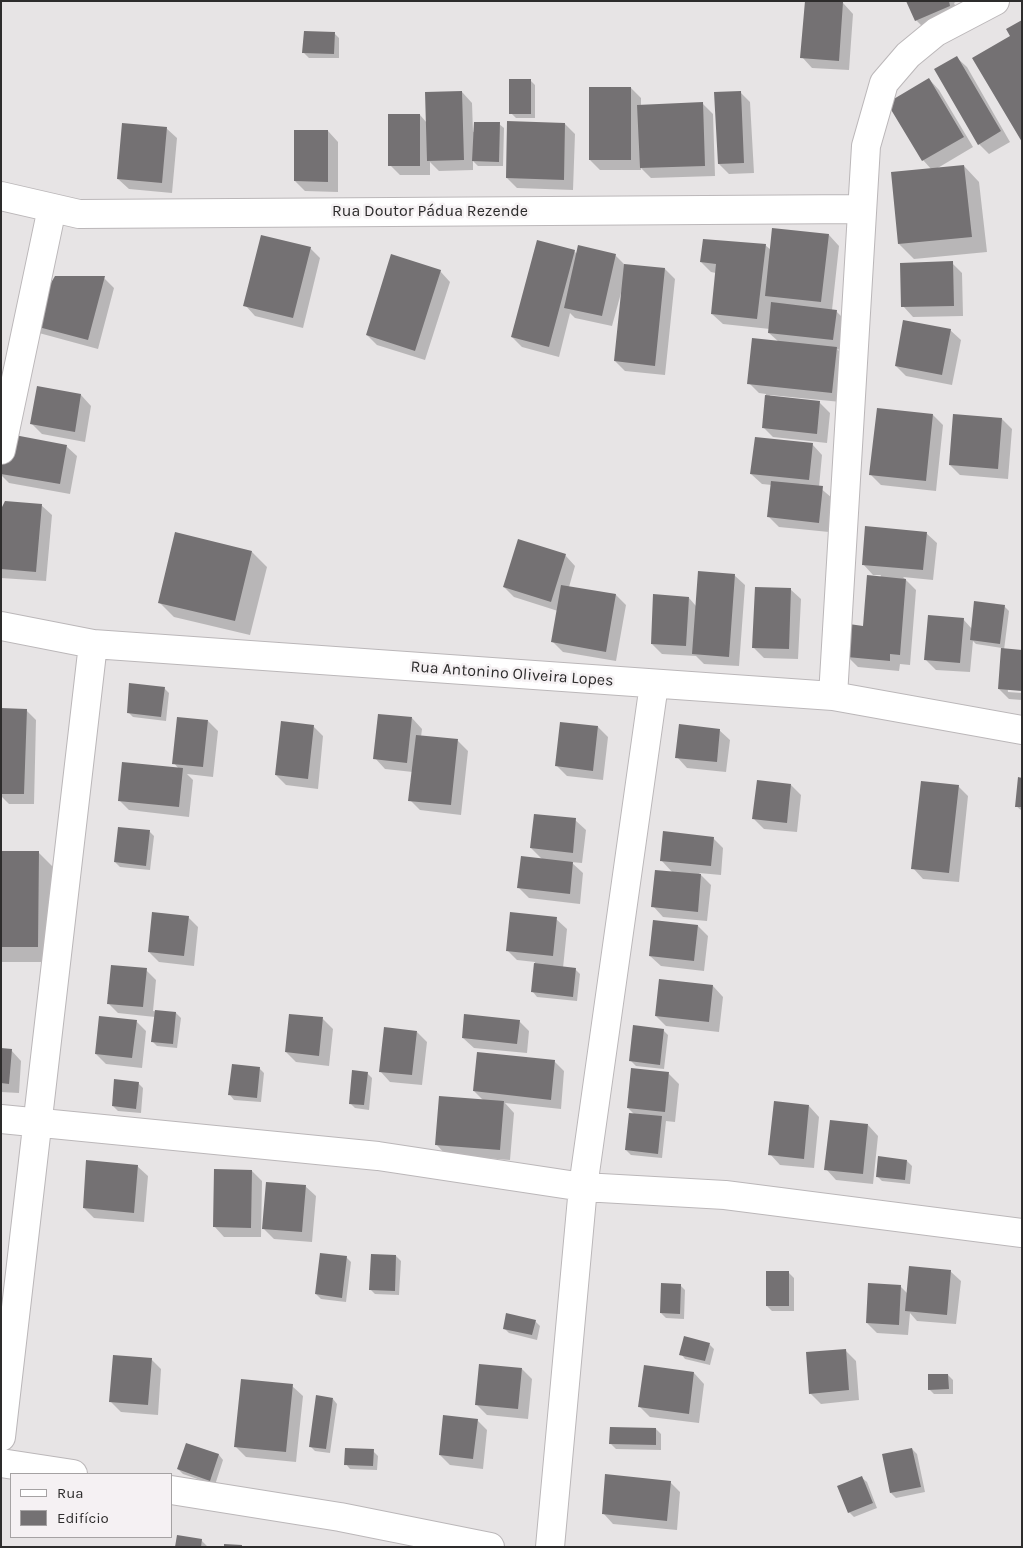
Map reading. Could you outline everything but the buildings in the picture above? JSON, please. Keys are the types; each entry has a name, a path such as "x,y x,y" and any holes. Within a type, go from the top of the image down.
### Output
{"street":[{"path":"833,696 866,146 884,83 908,54 936,32 995,1"},
{"name":"Rua Doutor Pádua Rezende","path":"1,196 79,214 862,208"},
{"path":"1,450 52,208"},
{"name":"Rua Antonino Oliveira Lopes","path":"1,626 93,644 833,696 1022,730"},
{"path":"1,1437 93,644"},
{"path":"550,1547 583,1187 654,684"},
{"path":"1,1119 378,1156 583,1187 726,1195 1022,1233"},
{"path":"1,1463 66,1473"},
{"path":"172,1490 340,1517 490,1547"}]}
